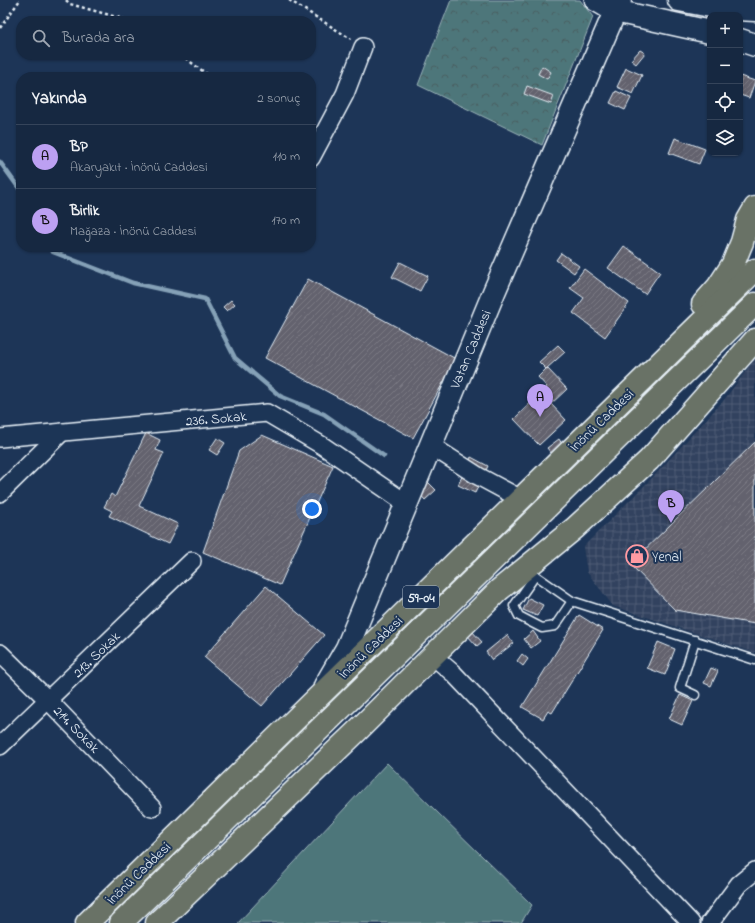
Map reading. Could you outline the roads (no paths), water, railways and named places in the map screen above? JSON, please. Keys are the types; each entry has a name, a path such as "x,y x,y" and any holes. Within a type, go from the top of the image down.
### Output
{"main road":[{"path":"596,0 707,31"},
{"path":"679,0 721,8 755,10"},
{"name":"Vatan Caddesi","path":"318,698 347,648 494,292 617,6"},
{"path":"743,41 755,45"},
{"path":"602,419 718,287 733,264 742,242 748,220 755,208"},
{"name":"İnönü Caddesi","path":"87,923 755,270"},
{"name":"59-04","path":"121,923 755,304"},
{"path":"619,436 755,330"},
{"path":"157,923 357,731 499,590 530,572 649,460 755,340"}],"street":[{"path":"316,149 345,94 363,47"},
{"name":"236. Sokak","path":"0,438 267,413 323,446 406,503"},
{"path":"0,493 62,432"},
{"path":"430,445 478,476 521,500"},
{"name":"213. Sokak","path":"0,746 192,561"},
{"name":"214. Sokak","path":"0,653 48,700 152,808"},
{"path":"433,656 454,674 691,923"},
{"path":"710,923 739,884 755,871"}],"lane":[{"path":"572,601 556,626 542,628 519,616 514,606 530,572 572,601 755,660"},
{"path":"695,640 680,688 695,695"}],"waterway":[{"path":"0,162 16,184"},
{"path":"53,252 133,283 205,299 235,358 280,396 324,414 384,456"}],"place":[{"name":"BP","path":"540,417"},
{"name":"Birlik","path":"671,523"},
{"name":"Yenal","path":"637,556"}]}
